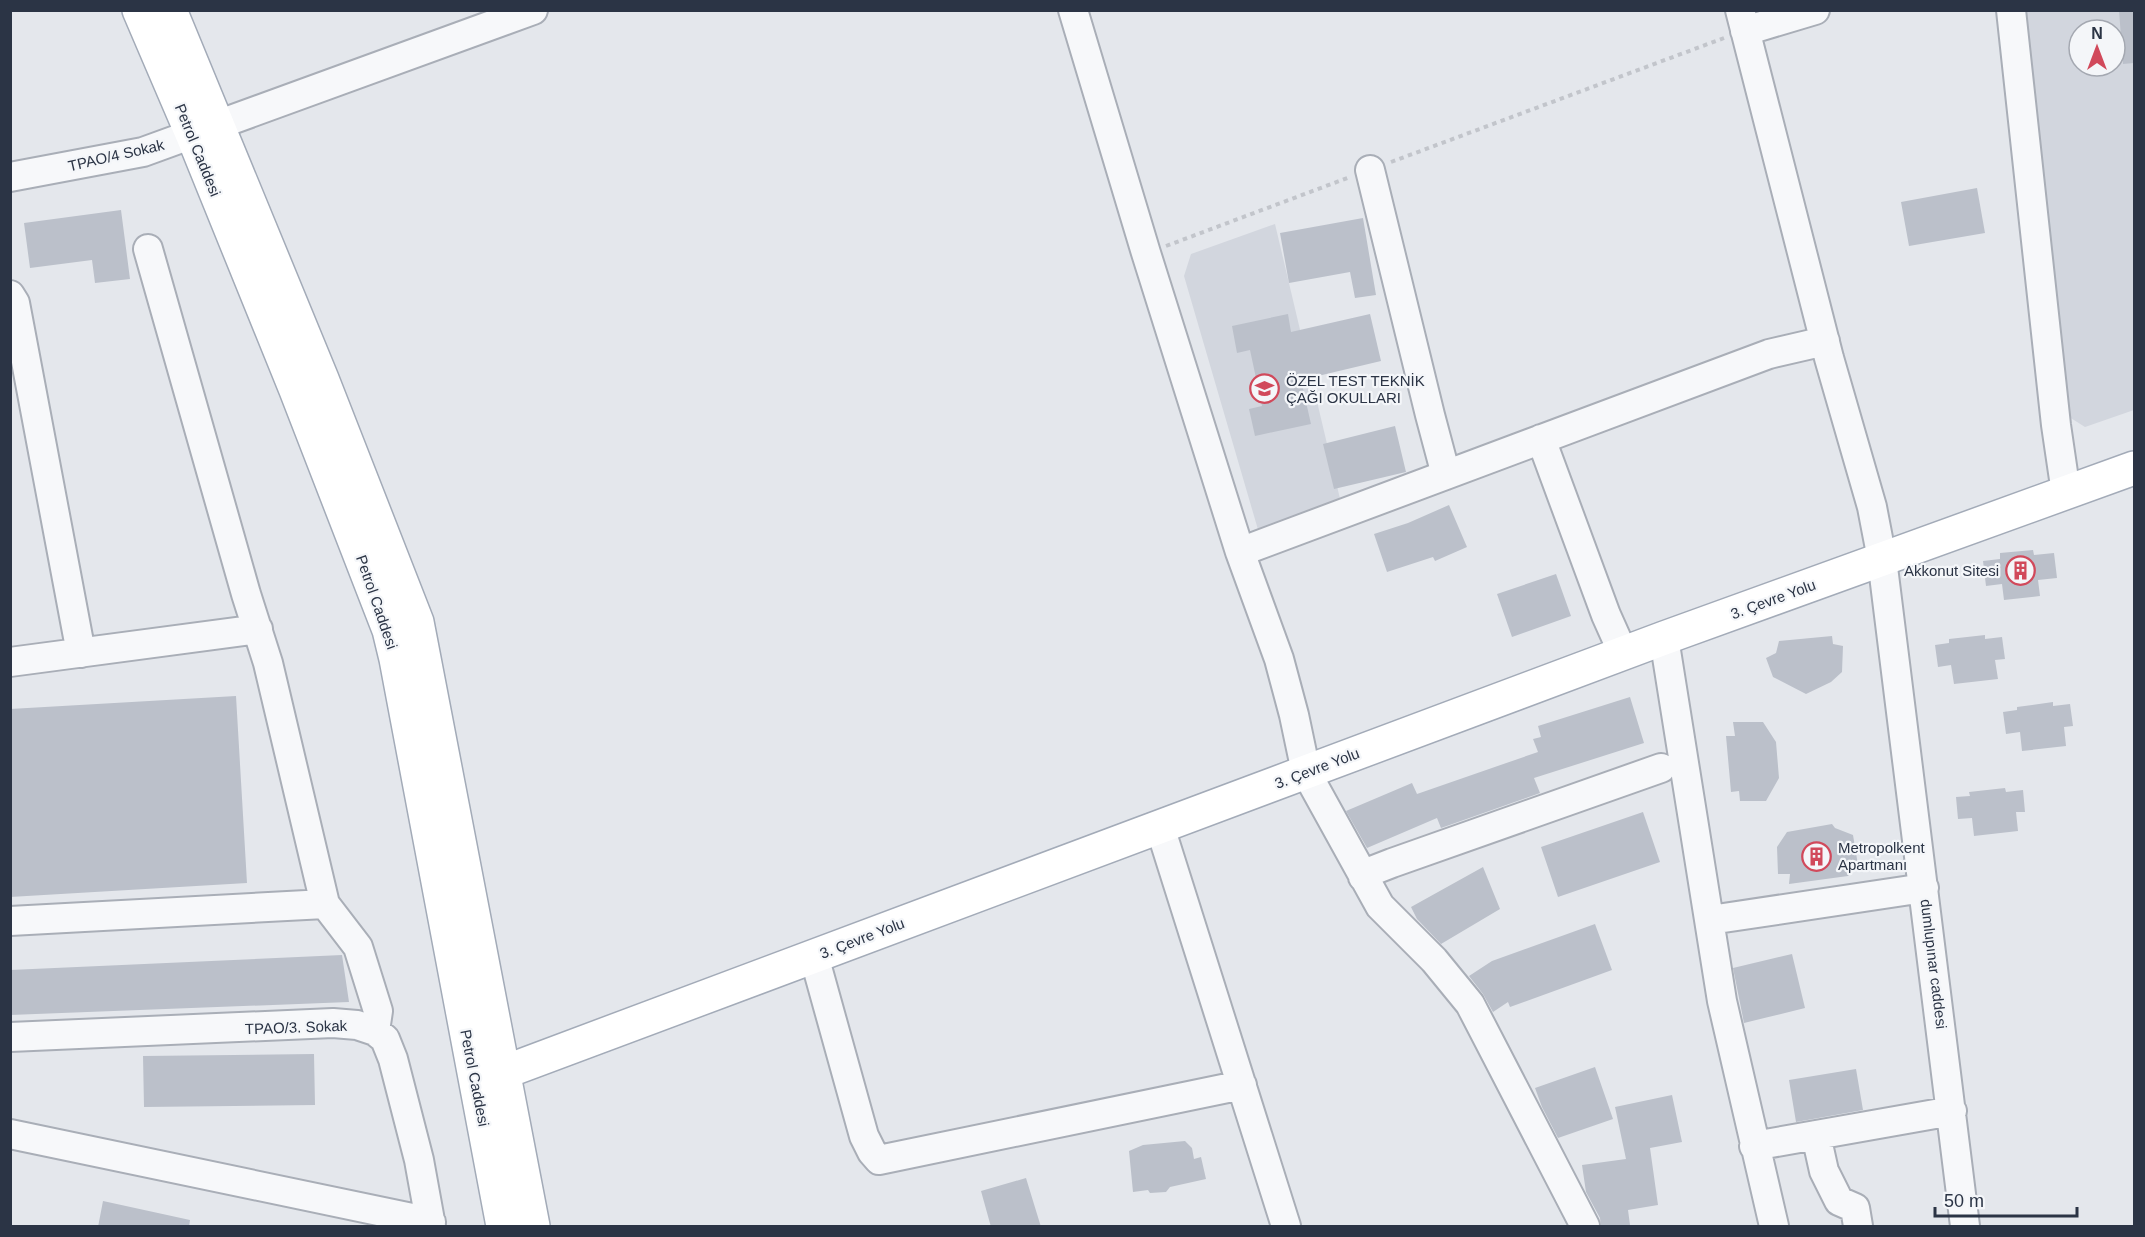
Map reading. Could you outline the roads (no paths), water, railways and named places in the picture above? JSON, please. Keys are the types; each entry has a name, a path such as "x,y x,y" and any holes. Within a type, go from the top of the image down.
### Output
{"main road":[{"name":"Petrol Caddesi","path":"139,10 206,130 327,390 417,622 533,1227"},
{"name":"Petrol Caddesi","path":"170,10 206,130 300,401 389,630 399,670 503,1227"},
{"name":"3. Çevre Yolu","path":"502,1073 1623,653 2134,468"}],"street":[{"name":"TPAO/4 Sokak","path":"10,177 143,152 532,10"},
{"path":"1074,10 1146,253 1240,552 1279,659 1306,772 1380,906 1434,960 1470,1004 1584,1227"},
{"path":"1743,21 1815,10"},
{"path":"2011,10 2056,426 2066,493"},
{"name":"dumlupınar caddesi","path":"1743,21 1825,341 1872,507 1882,559 1965,1227"},
{"path":"1370,170 1446,475"},
{"path":"10,1134 431,1224 419,1160 393,1059 385,1039 375,1030 378,1011 358,947 325,904 278,702 148,249"},
{"path":"10,295 15,303 81,653"},
{"path":"1240,552 1769,354 1825,341"},
{"path":"1541,439 1605,615 1623,653"},
{"path":"10,662 258,629"},
{"path":"1664,638 1722,1001 1774,1227"},
{"path":"1363,877 1392,863 1660,768"},
{"path":"1160,827 1286,1227"},
{"path":"1710,920 1924,888"},
{"path":"10,921 325,904"},
{"path":"814,956 864,1136 879,1160 1242,1085"},
{"name":"TPAO/3. Sokak","path":"10,1037 333,1023 357,1025 375,1030"},
{"path":"1754,1146 1952,1111"},
{"path":"1816,1135 1824,1172 1839,1201 1855,1208 1858,1227"}],"place":[{"name":"ÖZEL TEST TEKNİK ÇAĞI OKULLARI","path":"1265,389"},
{"name":"Akkonut Sitesi","path":"2020,570"},
{"name":"Metropolkent Apartmanı","path":"1817,856"}]}
